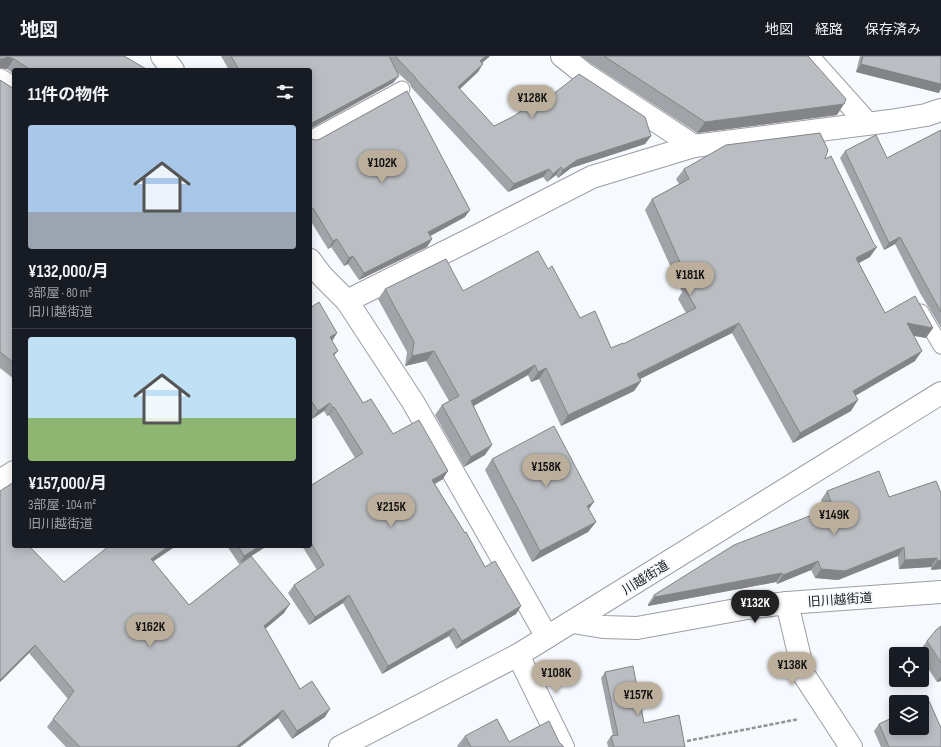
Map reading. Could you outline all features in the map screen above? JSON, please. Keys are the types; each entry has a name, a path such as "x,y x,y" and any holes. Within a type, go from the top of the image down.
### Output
{"main road":[{"path":"162,56 171,68"},
{"path":"562,56 586,75 694,146"},
{"path":"807,56 867,123"},
{"path":"0,80 12,88"},
{"path":"347,301 474,238 592,176 694,146 819,137 867,123 926,115 941,110"},
{"path":"313,272 347,301 413,402 547,637"},
{"name":"川越街道","path":"340,747 518,655 941,392"},
{"path":"0,481 12,473"},
{"name":"旧川越街道","path":"573,622 603,627 637,628 739,609 787,603 941,592"},
{"path":"787,603 804,675 851,747"},
{"path":"518,655 564,747"}],"lane":[{"path":"312,138 402,89"},
{"path":"914,299 941,346"}],"path":[{"path":"687,741 829,713"}],"building":[{"path":"0,56 124,56 145,68 28,68 8,57 0,60"},
{"path":"231,56 389,56 399,76 312,123 312,68 238,68"},
{"path":"395,56 486,56 480,61 483,64 458,87 494,126 514,116 535,101 539,105 579,74 645,117 651,136 577,160 563,170 561,167 553,174 549,169 514,184"},
{"path":"604,56 808,56 846,99 844,104 705,122"},
{"path":"863,56 941,56 941,84 861,64"},
{"path":"0,80 12,88 12,361 0,352"},
{"path":"407,91 470,210 428,232 432,239 364,273 353,256 349,258 337,239 333,241 313,208 312,209 312,139 320,139"},
{"path":"941,130 941,312 900,237 889,243 845,151 876,135 887,158"},
{"path":"820,133 828,150 825,159 831,156 874,244 877,247 856,258 885,313 915,296 933,328 907,323 922,351 853,391 858,400 800,433 739,323 637,374 641,381 568,415 546,368 538,372 535,365 471,401 492,445 471,457 442,405 459,396 434,351 412,356 414,342 385,289 446,259 463,291 538,251 548,269 552,266 580,318 595,311 611,348 623,344 696,308 685,289 690,285 652,199 689,179 684,169 726,145"},
{"path":"319,302 337,333 330,337 338,351 333,354 363,403 371,399 393,434 419,420 448,471 432,480 465,533 466,532 485,567 495,561 521,606 462,641 454,628 388,666 349,595 315,617 294,585 324,565 312,544 312,485 363,453 330,403 318,411 312,402 312,307"},
{"path":"554,426 594,502 587,506 596,522 540,551 492,459"},
{"path":"879,471 889,497 936,481 941,493 941,560 937,561 937,558 905,560 904,547 845,571 821,569 818,561 783,575 782,573 655,597 654,595 734,545 833,507 827,491"},
{"path":"12,483 12,548 31,548 64,582 106,548 166,548 151,559 189,605 251,556 290,604 264,626 300,689 312,681 330,709 297,731 283,710 236,747 80,747 53,719 74,691 35,645 0,680 0,491"},
{"path":"239,548 257,548 244,556"},
{"path":"941,626 941,663 927,641"},
{"path":"633,666 644,723 679,715 685,747 614,747 611,736 618,735 605,672"},
{"path":"929,701 941,728 941,747 889,747 879,724 889,719 889,735 929,735"},
{"path":"497,719 509,742 549,721 559,742 564,747 471,747 465,736"}]}
